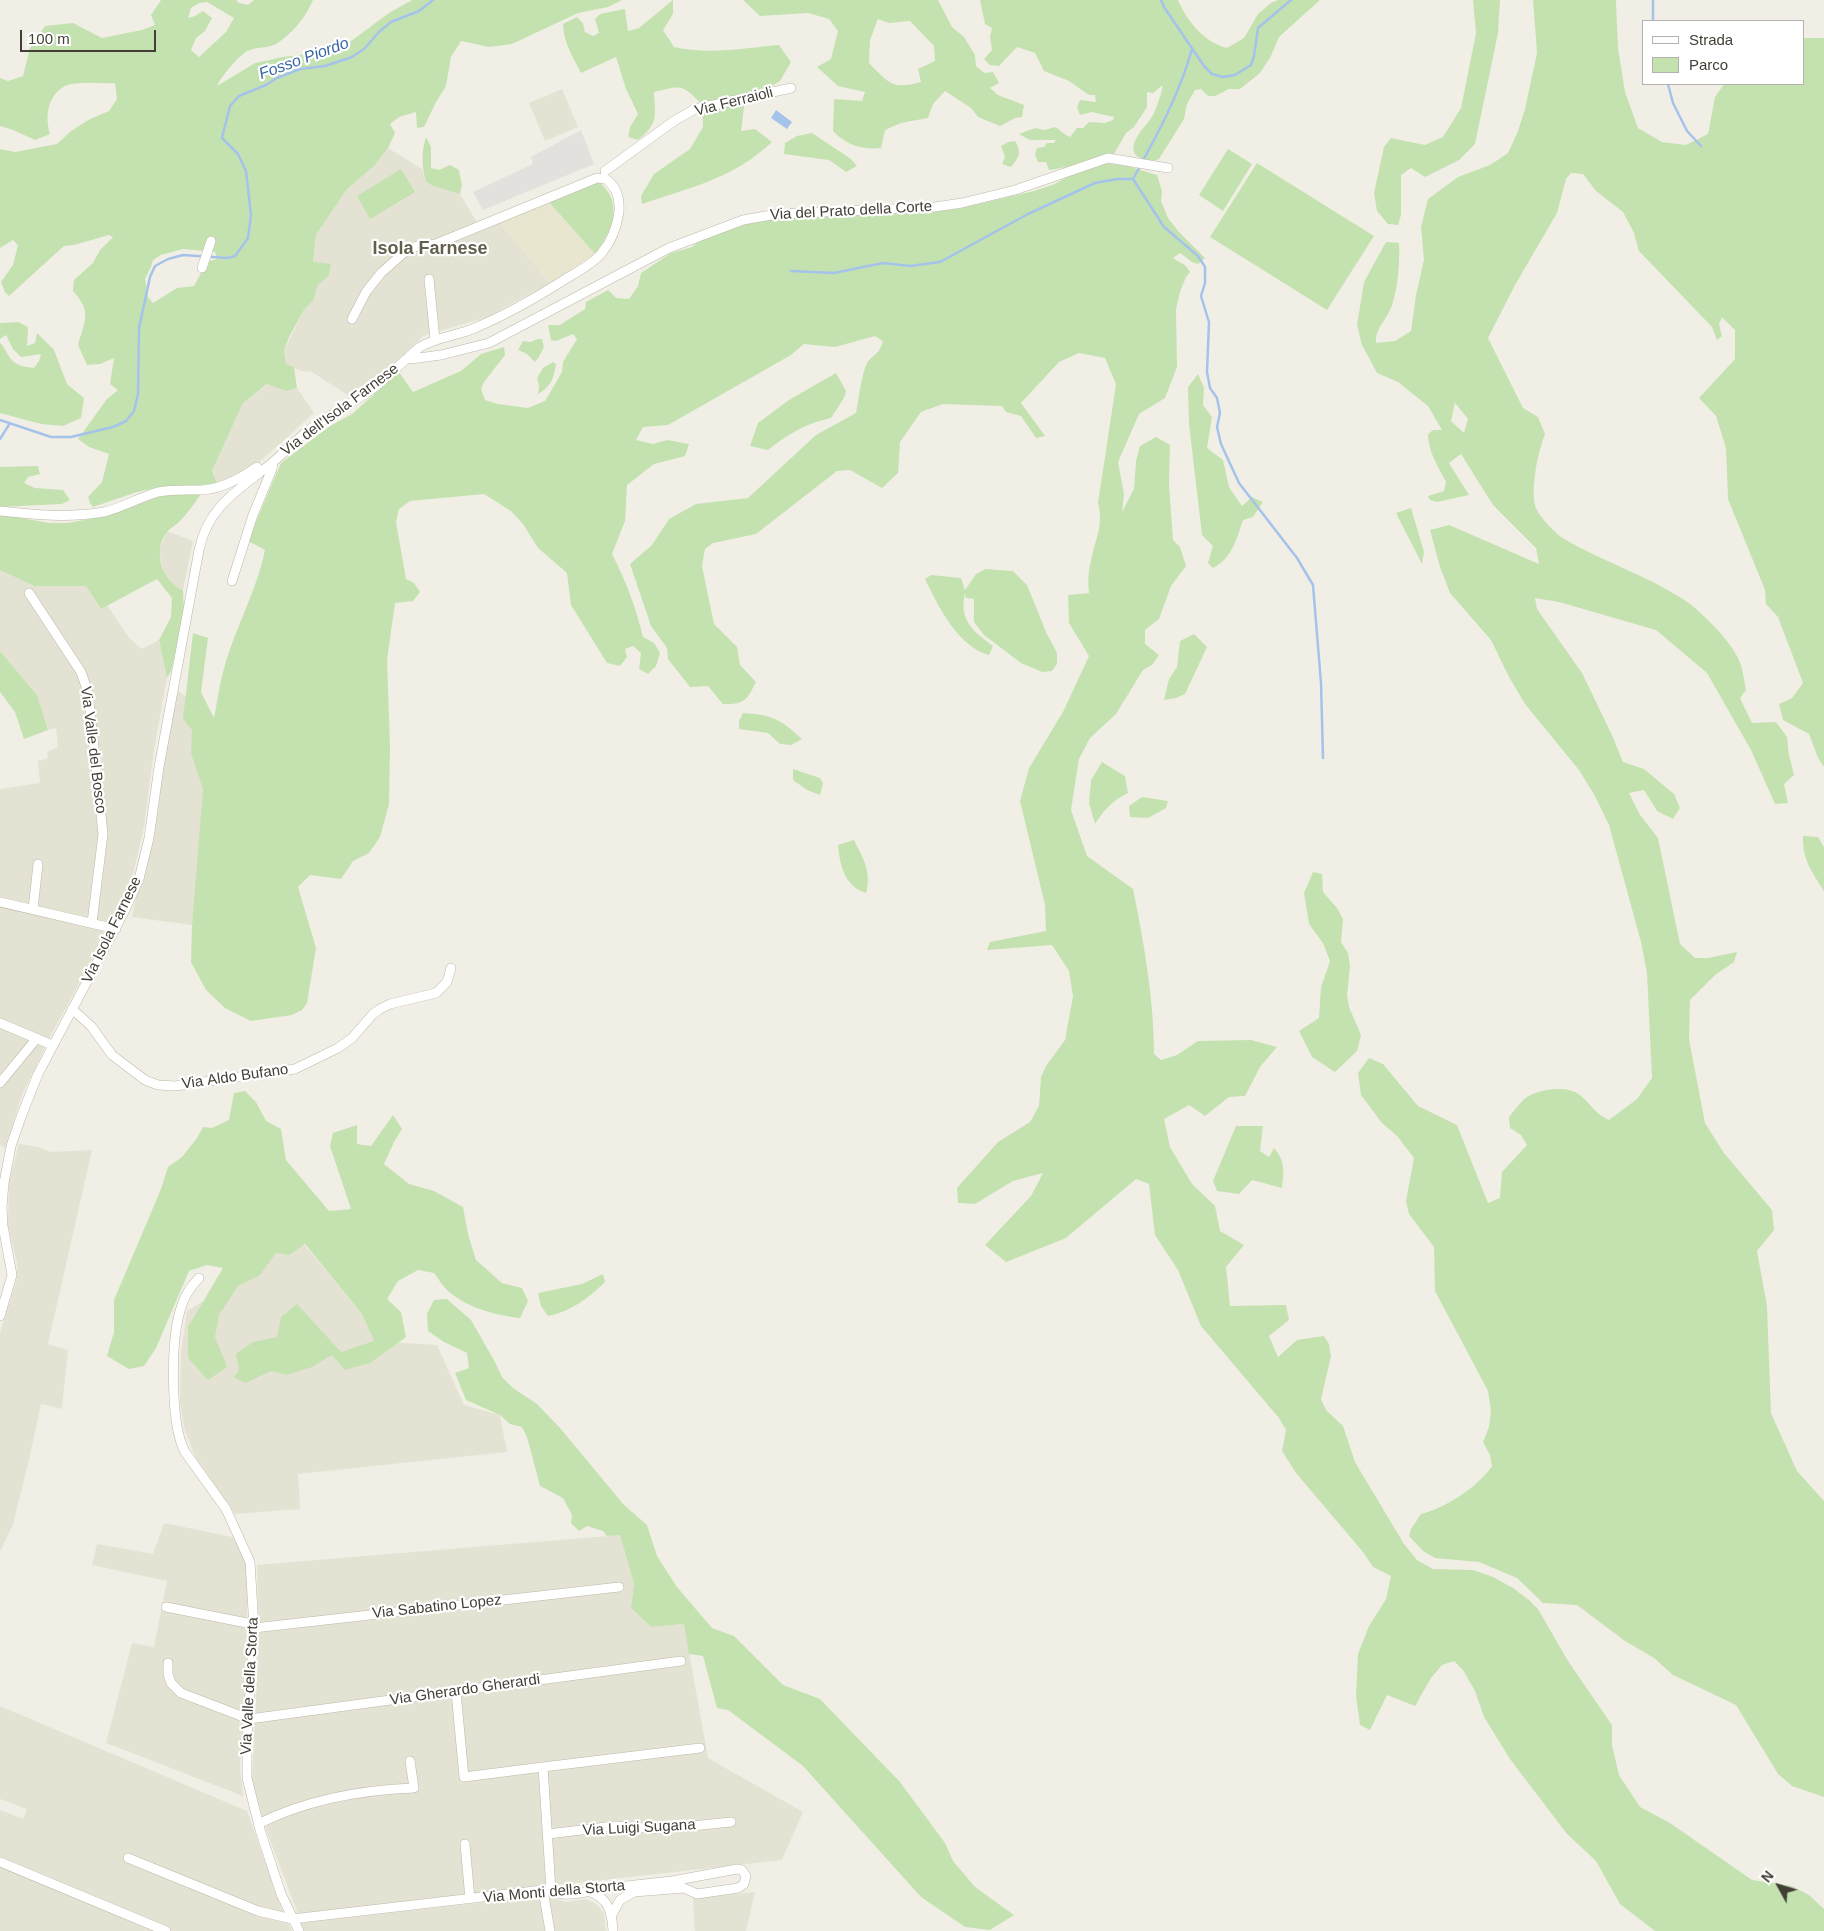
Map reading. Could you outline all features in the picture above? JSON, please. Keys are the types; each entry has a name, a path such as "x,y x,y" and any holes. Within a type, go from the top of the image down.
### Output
{"street":[{"name":"Via Ferraioli","path":"605,171 674,121 695,109 791,88"},
{"name":"Via del Prato della Corte","path":"407,358 441,355 489,343 669,248 738,222 777,214 935,207 962,203 998,196 1099,160 1114,158 1168,168"},
{"name":"Via dell'Isola Farnese","path":"269,465 310,430 372,389 420,347 434,340 497,319 562,282 600,254 610,241 618,222 617,192 606,179 597,178 436,244 418,246 407,250 373,281 352,319"},
{"path":"203,266 210,245"},
{"path":"429,279 434,340"},
{"path":"0,511 57,515 105,512 158,492 202,490 216,487 245,476 260,465 269,465 272,469 232,581"},
{"name":"Via Isola Farnese","path":"0,1316 12,1273 2,1216 5,1177 11,1146 21,1117 52,1045 116,929 139,879 146,850 160,758 202,536 211,518 222,504 234,492 269,465"},
{"name":"Via Valle del Bosco","path":"30,593 81,672 88,692 103,834 92,923"},
{"path":"33,910 38,864"},
{"path":"0,902 116,929"},
{"name":"Via Aldo Bufano","path":"72,1009 91,1026 112,1055 146,1080 158,1085 175,1086 295,1069 338,1048 352,1038 373,1014 390,1004 436,993 447,982 451,968"},
{"path":"0,1023 52,1045"},
{"path":"0,1083 36,1038"},
{"name":"Via Valle della Storta","path":"199,1278 184,1297 177,1323 175,1390 179,1436 188,1457 226,1509 250,1562 254,1628 247,1739 247,1778 258,1824 281,1894 299,1931"},
{"name":"Via Sabatino Lopez","path":"254,1628 619,1587"},
{"path":"166,1607 247,1623 254,1628"},
{"name":"Via Gherardo Gherardi","path":"249,1719 681,1661"},
{"path":"168,1663 168,1674 171,1683 181,1693 249,1719"},
{"path":"456,1692 464,1778 700,1748"},
{"path":"258,1824 278,1814 320,1800 394,1789 414,1788 410,1760"},
{"path":"543,1767 548,1834 547,1890 550,1931"},
{"name":"Via Luigi Sugana","path":"548,1834 615,1826 662,1829 731,1822"},
{"path":"465,1844 470,1899"},
{"name":"Via Monti della Storta","path":"128,1858 258,1911 292,1919 547,1890 564,1894 590,1892 599,1889 672,1881 734,1869 742,1870 746,1876 746,1882 741,1887 726,1890 697,1894 686,1888 634,1892 620,1900 612,1915"},
{"path":"0,1862 166,1931"},
{"path":"590,1892 603,1899 612,1915 613,1931"}],"shaded area":[{"path":"562,89 578,127 545,141 529,103"},
{"path":"581,130 594,164 483,210 473,192 533,164 531,157"},
{"path":"388,148 422,169 426,182 460,194 481,229 500,223 550,283 487,317 423,336 370,387 352,398 312,372 301,371 286,364 284,350 304,310 313,301 318,285 313,262 316,235 347,189 374,166"},
{"path":"549,202 595,254 550,283 500,223"},
{"path":"268,384 286,391 297,388 314,413 255,466 239,475 217,483 212,471 243,403"},
{"path":"167,531 193,541 183,590 174,586 164,573 159,551"},
{"path":"0,570 34,586 86,586 100,608 107,605 129,638 142,649 159,640 167,678 154,749 144,827 133,874 114,921 52,1033 22,1095 5,1148 0,1145 0,789 40,783 38,761 48,758 47,752 58,747 56,728 48,730 37,695 0,651"},
{"path":"178,691 201,707 207,788 192,925 132,917"},
{"path":"19,1144 38,1147 51,1152 92,1150 48,1344 68,1350 62,1409 41,1404 13,1524 0,1552 0,1333 17,1279 17,1263 8,1225 9,1183"},
{"path":"297,1236 362,1314 375,1341 437,1345 464,1405 500,1415 507,1452 298,1474 300,1509 235,1514 195,1456 185,1431 180,1402 181,1352 187,1311 262,1265"},
{"path":"164,1523 237,1538 248,1567 246,1683 240,1768 243,1796 106,1743 132,1643 154,1647 167,1581 92,1565 97,1544 153,1554"},
{"path":"620,1535 634,1584 631,1608 651,1627 684,1624 708,1758 803,1812 782,1860 298,1914 267,1832 252,1780 259,1634 257,1565"},
{"path":"0,1706 247,1811 283,1913 292,1931 0,1931 0,1810 23,1819 27,1809 0,1799"},
{"path":"755,1892 746,1931 695,1931 693,1898"},
{"path":"551,1895 566,1902 585,1899 595,1903 604,1913 606,1931 304,1931 300,1923"}],"green space":[{"path":"161,0 236,0 239,3 248,5 254,0 313,0 302,19 288,35 273,45 246,52 231,66 217,86 255,63 283,57 339,50 389,13 412,0 622,0 608,7 578,13 512,44 489,47 461,41 451,57 446,86 424,127 417,128 416,112 399,117 390,124 395,133 388,148 374,166 347,189 316,235 313,262 331,264 329,275 318,285 313,301 304,310 284,350 286,364 294,367 297,388 286,391 267,384 243,403 212,471 217,483 194,486 164,486 137,492 93,507 88,497 102,482 109,454 89,447 78,439 107,399 118,390 110,384 114,358 100,364 87,365 78,345 85,322 85,311 79,298 73,291 74,280 93,263 100,250 113,237 109,235 64,246 9,296 1,282 13,265 18,245 13,240 0,248 0,149 15,152 57,144 71,131 90,119 109,111 117,99 115,83 70,84 59,90 54,95 49,107 48,127 50,134 35,140 0,126 0,78 8,81 23,76 30,48 45,26 73,23 102,38 142,30 155,25 151,15","holes":["207,2 234,18 226,32 199,57 191,50 196,38 205,31 212,18 203,11 188,18 191,8 199,3","183,249 215,252 217,259 207,262 194,286 177,288 153,303 148,297 145,279 153,260 161,255"]},
{"path":"673,0 673,14 663,30 674,47 713,51 779,45 791,62 780,81 758,95 745,100 741,131 755,129 772,142 757,155 727,173 694,187 642,204 641,196 654,174 690,149 703,127 702,105 690,93 681,88 654,92 655,114 653,124 638,140 628,137 630,127 638,114 626,89 616,57 581,73 567,43 563,24 577,17 583,23 585,32 593,36 599,33 595,19 600,14 625,9 628,31 639,28"},
{"path":"743,0 938,0 952,27 964,37 975,55 976,66 984,73 993,72 999,83 990,88 998,95 1024,105 1022,117 1015,118 1000,126 978,117 971,108 945,91 933,104 928,118 901,123 885,130 881,148 855,146 843,140 833,131 834,99 862,101 865,92 838,86 817,67 831,59 838,31 829,19 808,13 760,16","holes":["878,19 889,23 910,21 934,46 935,61 918,69 921,82 903,85 891,83 881,76 869,63 870,40"]},
{"path":"980,0 1178,0 1186,16 1197,30 1211,41 1227,48 1244,38 1258,14 1271,3 1278,0 1320,0 1279,37 1271,56 1260,73 1240,89 1229,89 1215,96 1208,96 1201,89 1195,90 1187,104 1184,119 1159,159 1150,161 1142,159 1135,153 1133,148 1137,136 1153,115 1163,85 1153,93 1147,92 1147,107 1134,127 1126,133 1114,154 1049,170 1046,162 1038,162 1035,155 1037,148 1044,147 1047,143 1054,143 1056,140 1030,140 1019,134 1035,128 1045,130 1055,127 1070,137 1077,128 1083,128 1089,122 1105,123 1113,120 1114,117 1092,112 1080,115 1077,107 1080,100 1096,102 1095,95 1089,95 1069,81 1044,71 1035,53 1017,47 999,66 990,65 984,59 992,50 990,37 992,28 985,24"},
{"path":"1473,0 1500,0 1498,33 1475,144 1459,160 1425,177 1411,168 1401,175 1401,215 1398,225 1388,224 1377,211 1374,193 1384,147 1391,138 1425,145 1443,137 1461,108 1476,33"},
{"path":"1533,0 1616,0 1618,48 1625,92 1638,128 1662,142 1686,145 1708,134 1715,97 1723,85 1804,85 1804,38 1824,38 1824,767 1818,758 1809,734 1783,720 1779,704 1792,698 1803,683 1778,617 1766,604 1765,590 1728,499 1726,448 1716,416 1699,398 1735,359 1735,330 1722,317 1719,324 1722,336 1717,340 1712,327 1639,251 1634,233 1623,212 1596,191 1583,174 1571,173 1566,179 1557,213 1515,285 1488,338 1523,408 1538,417 1545,434 1538,459 1534,488 1536,509 1543,519 1564,539 1669,590 1698,610 1722,635 1739,660 1746,690 1740,698 1752,723 1776,722 1787,737 1794,775 1784,784 1788,803 1775,804 1751,750 1707,673 1656,630 1559,602 1535,598 1537,609 1582,673 1623,762 1644,769 1674,794 1680,808 1673,819 1657,811 1644,790 1629,793 1640,815 1658,838 1680,944 1695,958 1708,958 1737,952 1734,962 1715,975 1690,1000 1689,1039 1705,1123 1724,1153 1772,1210 1774,1230 1757,1251 1767,1306 1771,1413 1797,1471 1824,1501 1824,1797 1792,1786 1778,1774 1736,1705 1673,1675 1654,1658 1625,1641 1577,1605 1543,1603 1517,1578 1479,1562 1435,1558 1423,1551 1409,1536 1411,1529 1421,1514 1440,1507 1460,1496 1478,1482 1492,1466 1490,1455 1483,1442 1489,1427 1491,1411 1488,1391 1435,1291 1434,1247 1409,1214 1406,1201 1414,1158 1397,1136 1382,1123 1361,1095 1358,1073 1369,1058 1383,1064 1418,1106 1457,1125 1488,1203 1500,1198 1502,1172 1527,1145 1521,1135 1510,1128 1509,1117 1527,1097 1546,1090 1568,1090 1580,1095 1597,1112 1609,1120 1637,1099 1652,1078 1647,973 1641,942 1609,825 1595,796 1579,770 1525,704 1491,640 1450,593 1440,567 1430,530 1449,525 1539,564 1536,548 1493,505 1461,454 1449,463 1469,495 1437,502 1430,500 1428,496 1444,491 1446,482 1432,453 1428,434 1433,430 1442,430 1428,406 1398,382 1377,373 1362,345 1357,325 1364,282 1386,242 1399,243 1396,291 1390,310 1376,337 1376,343 1395,341 1411,331 1416,295 1424,260 1421,227 1428,199 1458,177 1490,165 1508,153 1525,109 1537,53","holes":["1455,403 1468,419 1464,433 1451,421"]},
{"path":"812,133 851,159 857,166 846,172 829,160 784,154 785,143 797,136"},
{"path":"426,137 431,147 431,168 439,170 450,165 459,170 462,185 460,194 426,182 423,148"},
{"path":"1015,141 1019,152 1018,158 1011,167 1002,164 1005,157 1001,146"},
{"path":"1228,149 1252,164 1223,211 1199,195"},
{"path":"1104,163 1127,166 1157,175 1162,191 1161,201 1168,218 1205,258 1198,264 1180,253 1173,258 1186,266 1190,272 1180,292 1176,309 1177,367 1165,398 1139,414 1118,462 1124,494 1122,512 1134,489 1136,461 1140,446 1156,437 1170,445 1169,483 1173,540 1180,547 1186,566 1171,586 1159,619 1145,630 1145,644 1159,655 1152,665 1143,670 1116,714 1090,738 1079,759 1071,810 1087,856 1133,889 1148,971 1154,1033 1154,1054 1161,1060 1177,1055 1198,1041 1251,1040 1277,1047 1260,1067 1245,1096 1229,1097 1205,1116 1189,1105 1164,1119 1170,1147 1192,1184 1215,1206 1220,1231 1244,1245 1226,1267 1230,1306 1286,1305 1289,1320 1269,1336 1278,1357 1297,1340 1324,1336 1329,1344 1331,1356 1321,1399 1326,1410 1343,1426 1355,1462 1404,1544 1417,1560 1433,1569 1473,1570 1493,1577 1513,1588 1538,1609 1568,1661 1612,1725 1612,1745 1619,1775 1640,1807 1670,1823 1752,1880 1792,1886 1809,1895 1824,1909 1824,1931 1655,1931 1620,1904 1596,1861 1567,1834 1510,1759 1484,1717 1475,1691 1463,1670 1454,1661 1442,1665 1431,1678 1415,1706 1387,1695 1370,1730 1360,1725 1356,1696 1358,1654 1369,1626 1386,1599 1391,1576 1373,1567 1363,1552 1296,1473 1282,1451 1286,1430 1279,1418 1201,1326 1178,1270 1155,1235 1149,1184 1136,1179 1066,1238 1006,1262 985,1245 1031,1196 1043,1173 1013,1181 975,1204 958,1203 957,1188 998,1142 1030,1122 1039,1106 1041,1077 1046,1066 1065,1040 1073,996 1069,971 1052,945 987,950 990,942 1046,931 1045,905 1020,801 1029,768 1063,712 1089,656 1069,623 1068,595 1089,593 1089,569 1099,526 1100,511 1098,503 1116,384 1105,358 1079,353 1059,362 1021,403 1045,436 1036,438 1021,416 1006,412 1002,406 943,404 921,412 900,442 898,473 882,488 850,470 837,471 756,534 713,543 705,549 702,566 714,624 737,647 740,665 756,682 747,697 736,704 723,704 708,686 690,687 668,659 667,648 651,626 630,564 652,545 669,519 696,504 748,498 816,435 856,413 865,368 869,360 879,350 883,341 875,336 835,347 804,344 791,355 668,425 643,427 636,440 653,444 667,440 689,444 685,456 654,464 627,485 625,521 612,554 630,595 643,637 654,643 660,653 656,666 648,674 639,669 641,653 633,646 625,649 627,657 620,666 607,663 571,605 567,573 538,548 523,524 511,511 484,494 410,501 399,509 396,522 406,579 414,583 420,592 413,601 395,603 387,660 390,746 389,804 380,837 369,853 353,861 341,879 310,875 298,887 316,948 307,1003 302,1010 292,1015 251,1021 225,1008 206,990 191,962 192,925 203,789 191,753 192,730 183,719 193,633 208,638 201,692 214,718 228,656 256,581 265,550 248,541 281,463 330,426 352,414 399,372 413,392 461,371 481,354 504,347 505,355 484,382 481,389 485,400 498,404 528,408 545,401 562,372 563,362 577,339 573,334 556,341 551,340 548,325 560,325 585,309 586,302 608,290 616,298 629,299 638,286 641,273 671,253 692,247 703,237 724,228 767,218 897,210 957,209 1034,191 1055,184 1073,173"},
{"path":"1257,163 1374,236 1327,310 1210,237"},
{"path":"401,169 415,192 370,219 357,196"},
{"path":"600,182 610,195 614,210 608,234 595,254 549,202"},
{"path":"18,322 28,327 27,346 35,343 37,333 54,350 67,384 84,398 81,418 63,426 41,424 0,413 0,343 13,362 23,366 34,368 41,354 21,357 13,349 6,335 0,339 0,323"},
{"path":"542,339 544,347 535,362 527,354 518,350 523,341 530,342"},
{"path":"553,362 556,364 551,382 538,394 537,378 543,368"},
{"path":"836,373 846,391 844,398 831,418 797,430 768,450 750,446 758,423 789,400"},
{"path":"1198,374 1204,388 1203,405 1212,417 1207,448 1223,460 1229,487 1242,506 1252,497 1263,502 1253,517 1243,520 1236,541 1229,554 1213,568 1208,563 1213,546 1202,535 1189,424 1188,387"},
{"path":"38,466 40,474 28,477 24,483 35,488 63,490 70,500 62,504 0,507 0,467"},
{"path":"175,494 201,494 182,519 167,532 160,548 160,557 165,573 176,586 183,590 184,613 171,671 167,678 159,640 171,617 172,598 157,579 101,609 86,586 34,586 0,570 0,514 49,523 68,523 110,515 158,497"},
{"path":"1411,508 1424,552 1422,564 1396,513"},
{"path":"985,569 1013,571 1027,585 1046,632 1057,653 1057,664 1052,671 1042,672 1021,663 984,635 974,622 974,599 966,598 965,593 964,611 969,624 993,646 989,655 978,651 968,644 950,624 925,579 931,575 961,578 965,590 976,574"},
{"path":"1194,634 1207,647 1185,694 1164,700 1169,679 1177,667 1180,641"},
{"path":"0,651 37,695 48,730 24,739 15,712 0,692"},
{"path":"743,713 776,719 802,739 791,745 780,744 768,733 739,729 739,721"},
{"path":"1102,762 1125,776 1128,793 1109,806 1095,824 1089,803 1091,780"},
{"path":"793,769 820,778 823,783 820,795 807,790 793,780"},
{"path":"1142,797 1168,801 1166,808 1148,818 1130,817 1129,806"},
{"path":"1803,836 1818,837 1824,847 1824,891 1806,858"},
{"path":"854,840 867,872 868,885 866,893 859,890 848,880 840,860 838,845"},
{"path":"1313,872 1322,874 1323,892 1337,908 1343,919 1341,942 1348,953 1350,966 1347,995 1349,1007 1361,1035 1357,1051 1335,1072 1312,1057 1299,1031 1319,1018 1321,987 1330,961 1323,943 1309,924 1304,893"},
{"path":"245,1091 256,1102 266,1121 281,1129 286,1160 329,1211 351,1209 330,1146 333,1133 357,1125 357,1144 371,1146 393,1115 402,1129 384,1164 409,1184 434,1191 463,1207 468,1234 476,1260 502,1283 522,1288 528,1301 520,1318 491,1313 472,1306 454,1296 434,1273 418,1270 398,1281 387,1299 401,1312 406,1337 370,1363 345,1370 332,1355 312,1367 287,1375 271,1371 246,1383 233,1377 239,1371 236,1354 253,1342 277,1337 281,1317 297,1304 341,1352 374,1341 362,1314 305,1244 289,1255 276,1253 260,1275 238,1286 219,1315 215,1337 227,1367 208,1380 188,1358 188,1327 223,1268 207,1265 189,1271 156,1348 144,1366 129,1369 107,1356 114,1332 114,1300 161,1189 168,1167 182,1157 203,1127 212,1128 229,1120 234,1093"},
{"path":"1236,1126 1263,1126 1260,1151 1269,1157 1274,1148 1278,1153 1283,1166 1282,1188 1252,1180 1239,1194 1217,1191 1213,1181"},
{"path":"603,1274 605,1282 572,1308 548,1316 541,1306 538,1293 582,1284"},
{"path":"447,1299 471,1320 502,1377 513,1388 537,1404 560,1428 624,1505 647,1525 657,1556 677,1587 712,1628 734,1636 783,1685 820,1699 900,1782 945,1843 953,1861 975,1887 1014,1915 990,1930 965,1927 921,1897 803,1766 728,1710 717,1708 703,1656 689,1654 684,1624 651,1627 631,1608 634,1584 620,1535 607,1536 603,1531 587,1526 579,1531 571,1523 572,1515 563,1498 540,1486 527,1437 522,1427 510,1424 500,1415 466,1400 455,1373 469,1368 467,1353 444,1342 428,1331 427,1314 434,1300"}],"water":[{"path":"776,110 792,122 787,129 771,118"}],"waterway":[{"name":"Fosso Piordo","path":"0,420 51,437 71,437 113,427 126,421 134,411 138,394 139,328 150,277 155,266 168,259 183,255 227,258 235,256 248,238 251,215 246,171 238,154 222,138 230,106 239,96 266,85 277,78 300,69 325,66 352,57 364,49 391,22 419,11 433,0"},
{"path":"1161,0 1204,66 1212,74 1223,77 1235,75 1251,65 1258,28 1291,0"},
{"path":"1653,0 1653,20"},
{"path":"791,271 834,273 883,263 910,266 940,262 1028,214 1095,183 1117,179 1133,179 1174,100 1192,49"},
{"path":"1668,85 1673,103 1687,131 1701,146"},
{"path":"1133,179 1164,227 1198,256 1205,267 1205,283 1201,296 1209,322 1207,372 1210,388 1217,398 1220,413 1217,427 1221,444 1239,483 1297,558 1313,585 1321,683 1323,758"},
{"path":"0,439 10,423"}],"district":[{"name":"Isola Farnese","path":"430,249"}]}
